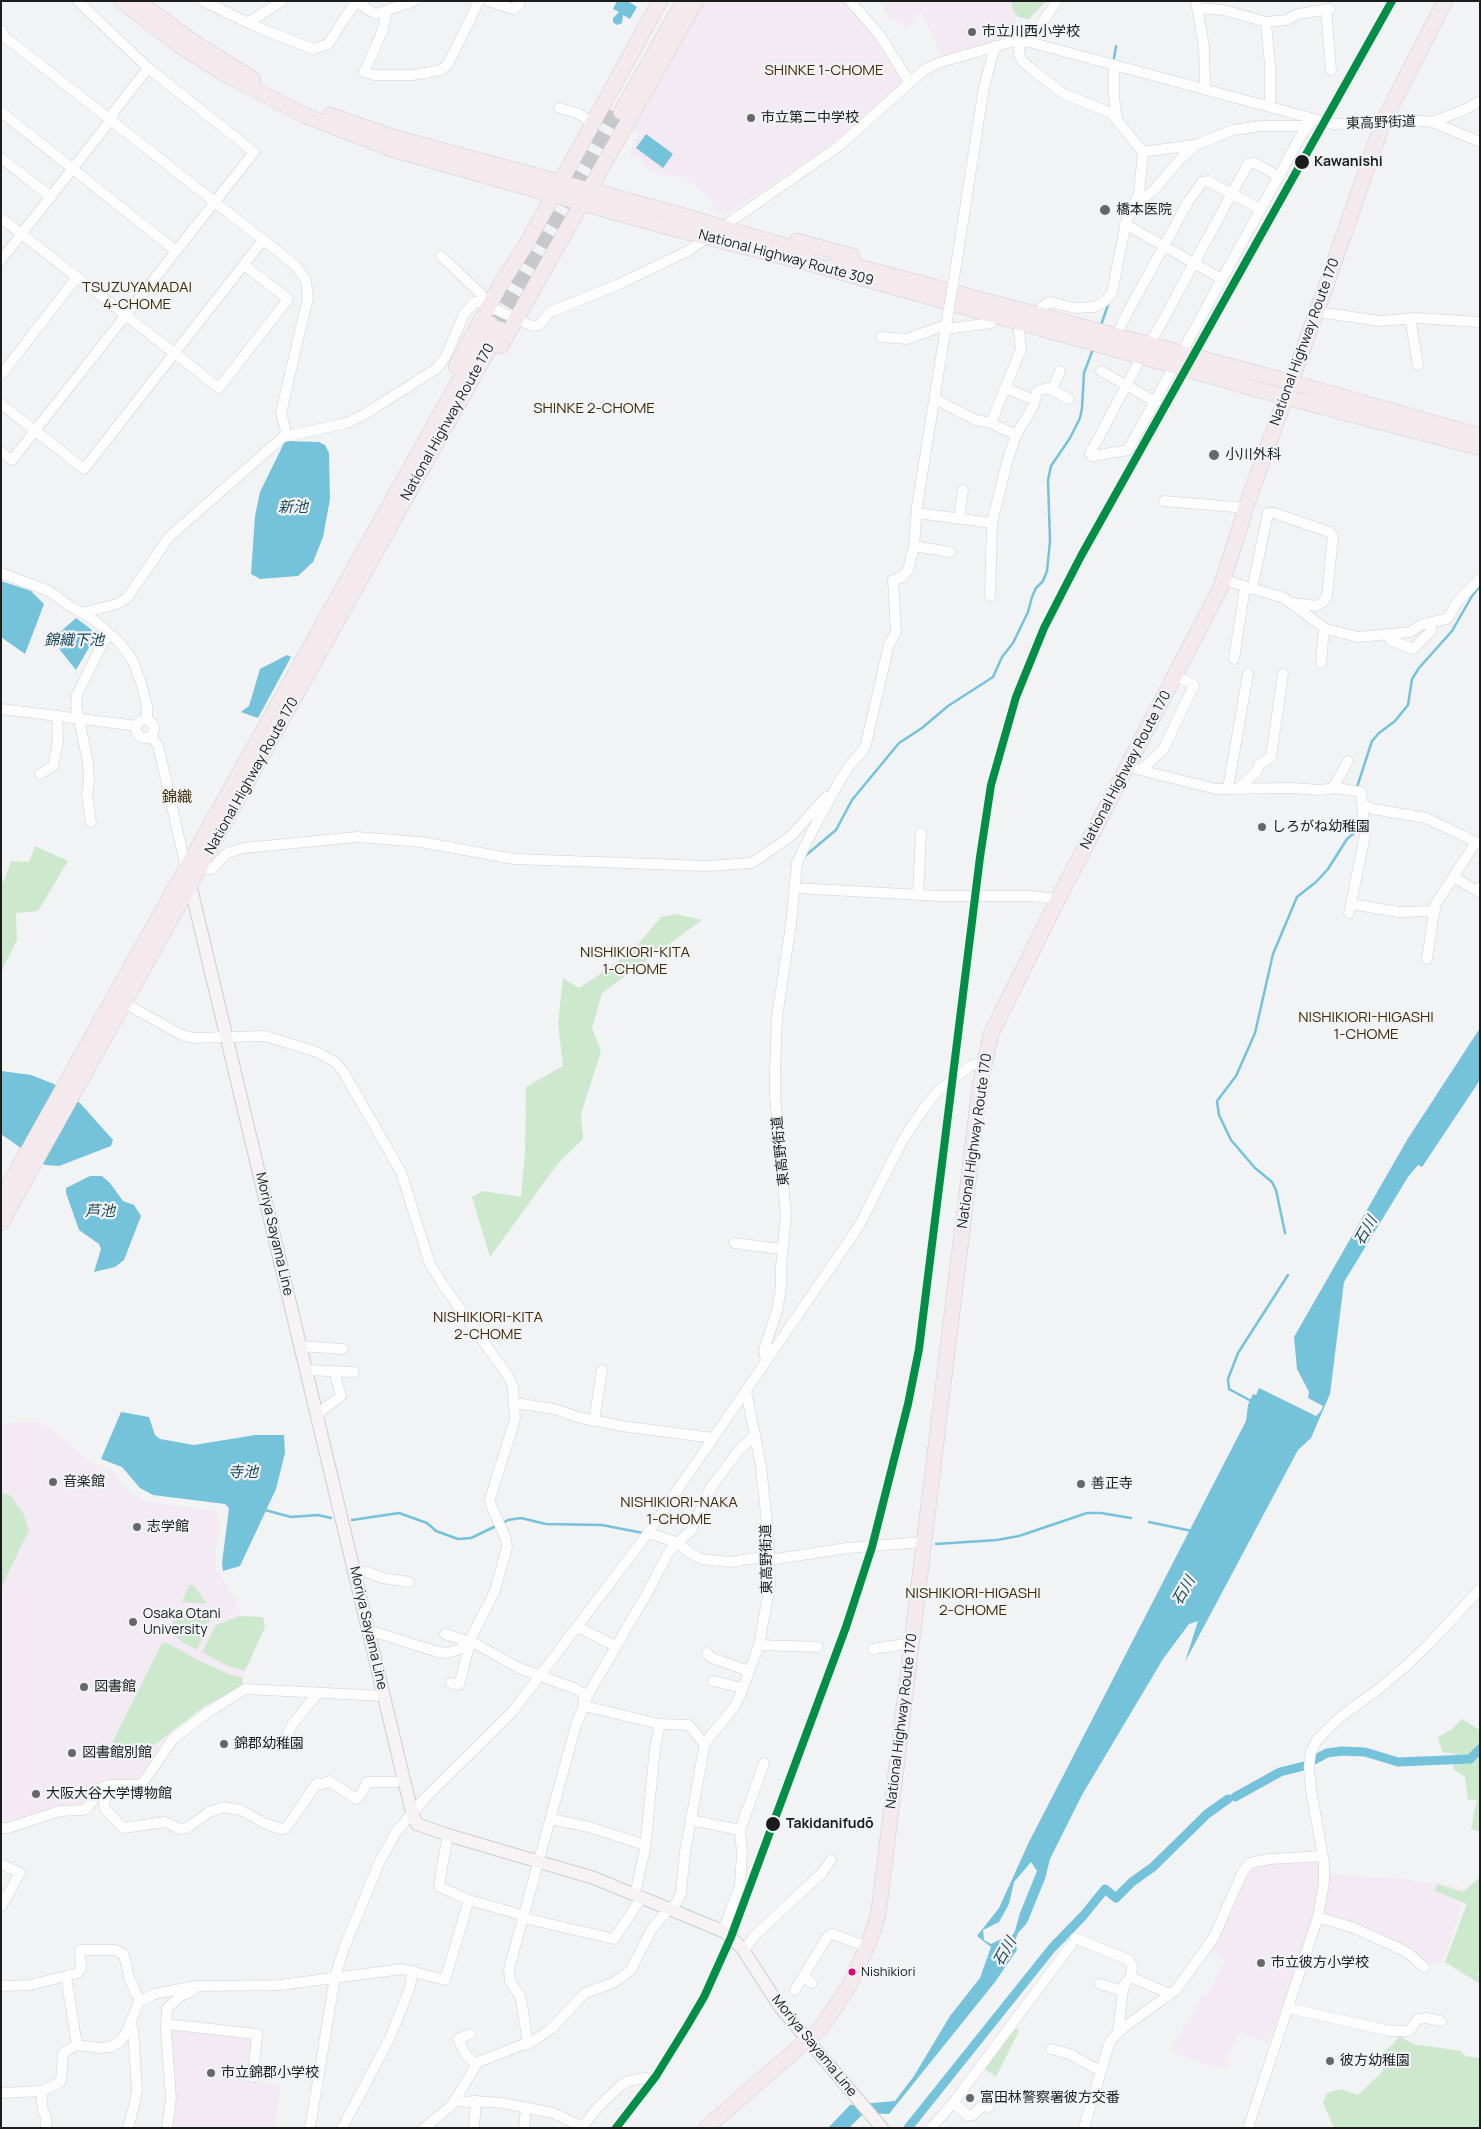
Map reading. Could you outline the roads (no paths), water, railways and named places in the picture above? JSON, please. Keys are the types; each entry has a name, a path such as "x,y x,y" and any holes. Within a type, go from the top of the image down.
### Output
{"highway":[{"name":"National Highway Route 309","path":"121,1 180,46 226,75 306,116 394,150 557,189 708,237 1176,364 1480,436"},
{"name":"National Highway Route 309","path":"138,1 192,41 243,73 329,115 557,189"},
{"path":"330,611 362,534 485,304 526,245 660,1"},
{"path":"670,1 616,110 684,1"},
{"path":"352,596 370,578 387,551 696,1"},
{"name":"National Highway Route 170","path":"706,2128 808,2040 840,2002 868,1947 878,1916 983,1065 994,1026 1058,899 1134,769 1176,675 1224,580 1246,508 1383,122 1445,1"},
{"name":"National Highway Route 309","path":"586,197 722,227 805,252 1150,344 1176,364 1214,377 1288,390 1480,448"},
{"path":"722,227 751,228 954,282 1120,328 1129,331 1150,344"},
{"path":"743,246 751,256 949,310 1137,365 1176,364"},
{"name":"National Highway Route 170","path":"1,1223 29,1161 193,869 352,596 496,326 330,611 193,869 190,886 124,1003 70,1089"},
{"name":"National Highway Route 170","path":"1,1199 29,1161"}],"main road":[{"name":"Moriya Sayama Line","path":"190,886 412,1813 417,1824 448,1836 594,1878 723,1931 744,1951 780,2007 882,2128"}],"street":[{"path":"1,452 12,460 254,152 148,68 78,1"},
{"path":"203,1 257,27 312,49 328,44 356,1"},
{"path":"249,22 282,1"},
{"path":"363,1 362,6 376,14 414,1"},
{"path":"387,11 382,32 364,72 374,75 413,76 441,70 448,64 479,1"},
{"path":"488,1 513,9 519,5 520,1"},
{"path":"850,1 879,34 910,83"},
{"path":"1057,1 1025,41 1019,54 1022,61 1041,78 1064,94 1111,113 1143,152 1140,187 1133,207"},
{"path":"1205,90 1204,46 1196,4 1266,22 1286,20 1298,14 1323,7 1331,70"},
{"path":"1266,22 1270,66 1270,107"},
{"path":"2,36 295,265 306,280 308,289 306,306 281,413 287,435"},
{"path":"81,613 117,604 127,598 169,537 287,435 347,423 423,378 445,358 458,326 470,305 475,302 485,304 532,326 539,325 550,312 617,285 688,251 838,147 924,70 941,62 1015,40 1025,41 1270,107 1310,123 1278,176 1156,402 1128,450 1090,454 1137,365"},
{"path":"150,736 158,745 193,869 212,869 227,853 244,848 357,837 421,842 514,860 707,866 752,863 772,851 791,836 836,788 849,766 862,752 866,744 889,644 896,632 893,580 902,577 908,570 914,546 917,512 984,87 994,46"},
{"path":"1114,65 1114,97 1118,122"},
{"path":"1,260 110,121 113,113 148,68"},
{"name":"東高野街道","path":"1042,307 1050,302 1075,308 1094,307 1105,301 1112,293 1125,224 1133,207 1153,191 1183,156 1198,144 1233,130 1260,126 1383,122 1402,119 1432,122 1464,110 1480,101"},
{"path":"559,108 593,122"},
{"path":"1,112 176,251"},
{"path":"1432,122 1480,142"},
{"path":"1143,152 1198,144"},
{"path":"1,158 51,197"},
{"path":"1150,344 1248,164 1255,163 1278,176"},
{"path":"1120,328 1122,321 1188,202 1202,182 1208,181 1260,209"},
{"path":"1,218 219,388 288,299 244,265"},
{"path":"1125,224 1222,279"},
{"path":"1,404 84,469 263,240"},
{"path":"441,256 484,297 485,304"},
{"path":"1,376 77,277"},
{"path":"1316,312 1381,321 1410,318 1480,322"},
{"path":"1410,318 1418,365"},
{"path":"881,337 907,339 940,327 946,329 991,323"},
{"path":"991,423 1021,349 1019,331"},
{"path":"1052,390 1060,371"},
{"path":"1101,371 1156,402"},
{"path":"1006,388 1034,400"},
{"path":"990,596 992,523 1016,434 1034,405 1038,392 1048,388 1069,399"},
{"path":"935,399 976,420 991,423 1016,434"},
{"path":"959,518 963,490"},
{"path":"1164,501 1246,508"},
{"path":"917,512 992,523"},
{"path":"1234,659 1248,588 1268,513 1274,513 1329,532 1333,536 1327,596 1323,602 1316,606 1290,602"},
{"path":"914,546 950,552"},
{"path":"1,573 49,591 94,620 119,642 133,661 147,706 147,720"},
{"path":"1224,580 1284,598 1324,628 1358,637 1410,632 1423,624 1447,619 1458,601 1480,578"},
{"path":"1388,634 1390,640 1413,649 1431,631 1431,623"},
{"path":"1321,663 1324,628"},
{"path":"90,822 87,794 89,782 88,762 76,705 78,690 104,640 110,634"},
{"path":"1228,788 1248,674"},
{"path":"1239,788 1257,771 1259,765 1271,757 1283,674"},
{"path":"1134,769 1163,750 1194,685 1176,675"},
{"path":"1,709 137,726"},
{"path":"40,774 53,766 58,742 57,716"},
{"path":"147,720 154,729 150,736 145,738 136,732 140,722 147,720"},
{"path":"1333,788 1348,761"},
{"path":"1134,769 1216,789 1292,788 1319,790 1333,788 1361,792 1365,835 1350,909 1399,912 1435,911"},
{"name":"東高野街道","path":"476,2064 489,2057 528,2044 551,2029 585,1993 613,1983 630,1971 652,1930 675,1905 681,1893 685,1852 705,1745 735,1706 759,1644 770,1585 769,1559 761,1466 746,1391 766,1361 764,1350 777,1311 786,1216 775,1096 778,1017 797,863 836,788"},
{"path":"1362,804 1373,809 1426,818 1478,843 1435,905 1427,959"},
{"path":"918,895 921,832"},
{"path":"1454,877 1477,890 1480,887"},
{"path":"794,888 918,895 1031,896 1058,899"},
{"path":"124,1003 180,1034 194,1038 256,1034 274,1037 327,1057 335,1062 343,1071 402,1172 430,1264 508,1376 513,1388 515,1403 512,1430 490,1499 506,1539 507,1547 495,1591 473,1634 459,1685"},
{"path":"766,1361 858,1226 904,1140 924,1108 938,1091 970,1066 976,1064 983,1065"},
{"path":"734,1243 782,1249"},
{"path":"300,1346 342,1349"},
{"path":"306,1370 354,1372"},
{"path":"594,1421 602,1370"},
{"path":"317,1414 341,1396 334,1371"},
{"path":"310,2128 322,2067 335,1977 350,1930 380,1861 396,1832 412,1813 513,1711 648,1533 746,1391"},
{"path":"515,1403 554,1409 594,1421 654,1432 713,1438"},
{"path":"528,2044 522,2005 510,1981 509,1968 555,1798 584,1706 615,1646 668,1554 691,1531 710,1489 739,1450 755,1435"},
{"path":"648,1533 677,1543 693,1555 710,1561 730,1562 769,1559 847,1548 923,1542"},
{"path":"355,1574 367,1572 383,1578 410,1582"},
{"path":"1248,2128 1318,1917 1324,1883 1323,1856 1309,1767 1311,1752 1317,1740 1339,1718 1406,1666 1480,1589"},
{"path":"578,1627 615,1646"},
{"path":"368,1630 438,1652 447,1653 471,1643"},
{"path":"446,1634 471,1643 505,1662 583,1693 584,1706"},
{"path":"873,1649 911,1643"},
{"path":"759,1644 818,1647"},
{"path":"707,1653 712,1658 749,1671"},
{"path":"713,1680 743,1688"},
{"path":"1,1828 8,1828 60,1811 84,1810 102,1788 114,1785 140,1785 172,1739 201,1717 245,1689 384,1696"},
{"path":"282,1745 292,1725 317,1694"},
{"path":"584,1706 660,1724 690,1725 705,1745"},
{"path":"448,1836 440,1887 469,1900 528,1918 614,1939 638,1896 655,1748 660,1724"},
{"path":"723,1931 740,1885 742,1853 740,1830 764,1763"},
{"path":"114,1785 112,1792 106,1797 105,1809 123,1828 165,1822 180,1828 187,1828 209,1812 224,1807 241,1810 264,1823 281,1829 286,1828 316,1783 323,1784 329,1781 356,1799 362,1793 367,1782 396,1782"},
{"path":"550,1819 589,1828 645,1845"},
{"path":"691,1820 740,1830"},
{"path":"1084,2128 1110,2041 1118,2032 1176,1990 1214,1937 1243,1871 1250,1863 1270,1859 1323,1856"},
{"path":"744,1951 754,1936 822,1873 831,1860"},
{"path":"1,1864 20,1873 1,1907"},
{"path":"1,2093 41,2091 56,2085 61,2081 63,2053 68,2048 77,2045 110,2047 121,2041 139,2002 154,1994 195,1986 280,1985 402,1969 445,1980 469,1900"},
{"path":"1318,1917 1371,1935 1408,1954 1424,1967"},
{"path":"795,1990 828,1936 832,1934 868,1947"},
{"path":"932,2128 953,2103 1073,1942 1129,1960 1132,1966 1131,1977 1125,1983 1122,1991 1118,2032"},
{"path":"1,1986 30,1985 78,1973 81,1968 80,1950 121,1951 126,1960 129,1977 136,1994 142,2000"},
{"path":"342,2128 389,2040 409,1990 413,1971"},
{"path":"66,1976 77,2045"},
{"path":"802,1977 812,1983"},
{"path":"1131,1977 1170,1994"},
{"path":"1100,1984 1122,1991"},
{"path":"168,2128 171,2098 166,2024 167,2008 181,1996 193,1991 195,1986"},
{"path":"1288,2008 1390,2031 1409,2031 1418,2019 1426,2018 1441,2021"},
{"path":"166,2024 257,2034 253,2077"},
{"path":"128,2128 136,2090 133,2030 130,2025"},
{"path":"424,2128 445,2112 456,2100 476,2064 466,2055 458,2038 470,2034"},
{"path":"1051,2049 1070,2054 1101,2070"},
{"path":"456,2100 526,2108 553,2114 565,2124 584,2125 598,2107 620,2086 628,2081 646,2078"},
{"path":"41,2091 46,2128"},
{"path":"474,2128 476,2101"},
{"path":"953,2103 969,2116 974,2115 982,2106 989,2107"},
{"path":"524,2128 526,2108"}],"water":[{"path":"617,1 628,1 637,7 630,19 623,15 622,23 617,25 613,22 613,18 619,12 613,9"},
{"path":"646,134 673,154 663,168 636,148"},
{"name":"新池","path":"285,441 319,442 325,445 329,453 330,499 323,537 313,562 298,576 260,579 251,574 255,516 260,492"},
{"path":"1,581 31,591 44,604 25,654 1,637"},
{"name":"錦織下池","path":"76,618 92,630 90,646 76,670 60,650 58,641 60,632"},
{"path":"287,655 291,657 258,718 241,712 249,706 260,669"},
{"name":"石川","path":"1480,1028 1480,1080 1422,1167 1418,1165 1408,1177 1344,1282 1330,1394 1311,1438 1298,1450 1185,1662 1198,1621 1189,1624 1163,1659 1082,1795 1050,1859 1045,1879 1027,1923 1018,1933 1014,1944 1017,1950 995,1982 889,2114 864,2113 849,2128 828,2128 850,2105 895,2101 914,2076 950,2016 980,1978 991,1947 977,1936 999,1908 1029,1842 1246,1421 1248,1405 1253,1394 1256,1395 1259,1388 1316,1416 1321,1411 1323,1406 1308,1398 1309,1392 1297,1369 1294,1337 1407,1140","holes":["1031,1862 1037,1871 1020,1913 1015,1931 1004,1949 1001,1939 991,1944 984,1940 983,1930 999,1922 1009,1904 1014,1882"]},
{"path":"1,1071 31,1075 54,1084 80,1103 113,1140 111,1146 59,1166 45,1165 1,1134"},
{"name":"芦池","path":"90,1176 102,1176 110,1183 123,1201 134,1205 141,1216 124,1260 115,1267 94,1272 101,1249 99,1244 79,1230 66,1193 66,1188"},
{"name":"寺池","path":"121,1412 149,1417 155,1435 160,1439 194,1445 255,1435 284,1435 285,1453 276,1489 240,1566 223,1571 222,1563 229,1508 225,1504 153,1495 140,1488 122,1467 101,1459"}],"waterway":[{"path":"1114,58 1116,46"},
{"path":"1101,325 1109,302"},
{"path":"805,856 836,830 852,800 899,743 922,728 948,706 993,677 1002,657 1013,643 1028,612 1036,588 1043,581 1047,571 1050,541 1048,480 1051,466 1070,438 1080,418 1084,373 1093,349"},
{"path":"1357,787 1372,741 1395,721 1408,705 1412,679 1419,668 1452,631 1472,596 1480,586"},
{"path":"1285,1233 1276,1190 1272,1182 1255,1168 1231,1140 1219,1115 1217,1101 1236,1076 1255,1033 1273,954 1297,897 1316,882 1328,869 1347,839 1360,828"},
{"path":"1253,1402 1229,1389 1228,1379 1238,1353 1288,1275"},
{"path":"265,1510 291,1517 318,1515 331,1518"},
{"path":"352,1520 399,1513 427,1523 436,1531 458,1539 471,1538 496,1526"},
{"path":"936,1544 997,1540 1019,1536 1087,1513 1101,1513 1131,1518"},
{"path":"501,1524 508,1520 521,1518 546,1524 602,1525 643,1533"},
{"path":"1149,1522 1192,1531"},
{"path":"1314,1760 1327,1753 1342,1751 1365,1752 1398,1762 1470,1759 1480,1749"},
{"path":"1235,1797 1280,1772 1304,1766"},
{"path":"908,2128 1052,1948 1083,1916 1105,1889 1116,1898 1132,1882 1153,1867 1207,1814 1228,1799"}],"tunnel":[{"path":"491,324 612,107"},
{"path":"500,329 621,112"}],"place":[{"name":"市立川西小学校","path":"972,32"},
{"name":"市立第二中学校","path":"751,118"},
{"name":"Kawanishi","path":"1302,162"},
{"name":"橋本医院","path":"1105,210"},
{"name":"小川外科","path":"1214,455"},
{"name":"しろがね幼稚園","path":"1262,827"},
{"name":"音楽館","path":"53,1482"},
{"name":"善正寺","path":"1081,1484"},
{"name":"志学館","path":"137,1527"},
{"name":"Osaka Otani University","path":"133,1622"},
{"name":"図書館","path":"84,1687"},
{"name":"錦郡幼稚園","path":"224,1744"},
{"name":"図書館別館","path":"72,1753"},
{"name":"大阪大谷大学博物館","path":"36,1794"},
{"name":"Takidanifudō","path":"773,1824"},
{"name":"市立彼方小学校","path":"1261,1963"},
{"name":"Nishikiori","path":"852,1972"},
{"name":"彼方幼稚園","path":"1330,2061"},
{"name":"市立錦郡小学校","path":"211,2073"},
{"name":"富田林警察署彼方交番","path":"970,2098"}],"district":[{"name":"SHINKE 1-CHOME","path":"824,71"},
{"name":"TSUZUYAMADAI 4-CHOME","path":"137,296"},
{"name":"SHINKE 2-CHOME","path":"594,409"},
{"name":"錦織","path":"177,798"},
{"name":"NISHIKIORI-KITA 1-CHOME","path":"635,962"},
{"name":"NISHIKIORI-HIGASHI 1-CHOME","path":"1366,1026"},
{"name":"NISHIKIORI-KITA 2-CHOME","path":"488,1326"},
{"name":"NISHIKIORI-NAKA 1-CHOME","path":"679,1512"},
{"name":"NISHIKIORI-HIGASHI 2-CHOME","path":"973,1602"}]}
